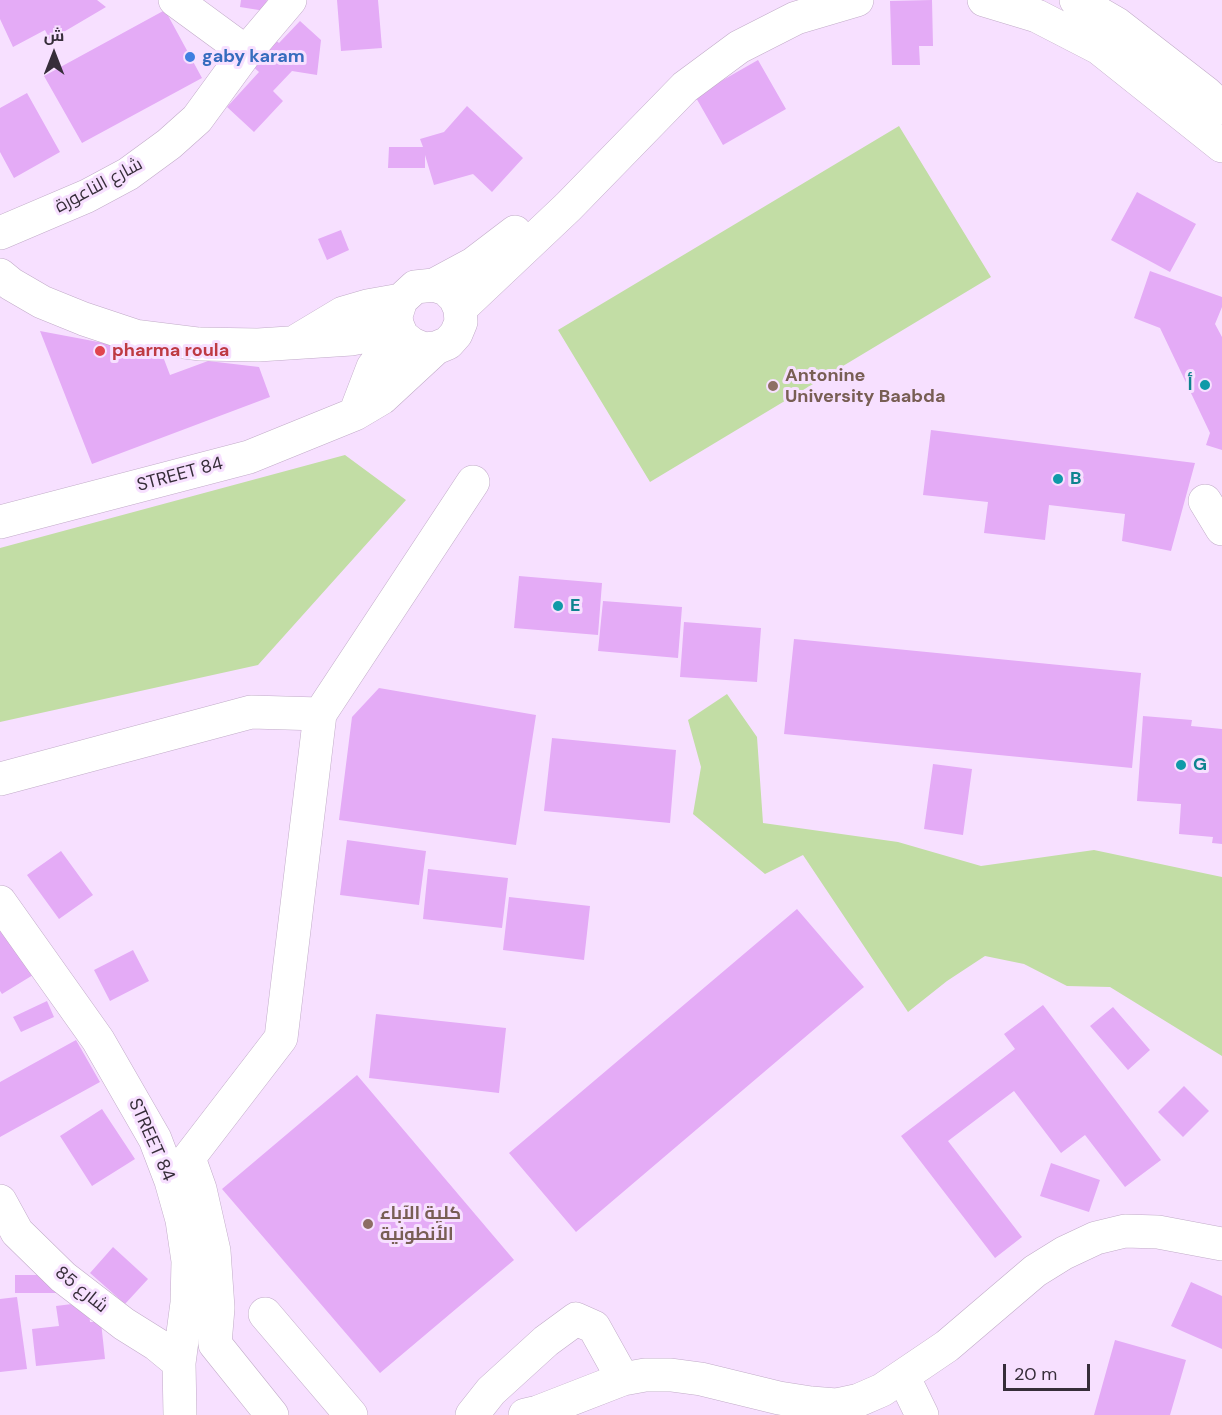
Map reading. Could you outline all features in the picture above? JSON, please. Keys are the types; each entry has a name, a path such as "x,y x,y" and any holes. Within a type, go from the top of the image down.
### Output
{"street":[{"path":"175,0 246,52"},
{"name":"شارع الناعورة","path":"0,233 87,196 128,174 161,150 197,119 246,52 290,0"},
{"path":"355,414 373,368 401,322 415,287 434,285 491,252 528,222 565,186 640,104 704,46 757,12 782,0"},
{"path":"460,309 568,207 685,87 739,47 796,18 857,0"},
{"path":"984,0 1108,36 1206,93 1222,108"},
{"path":"1076,0 1108,36 1222,146"},
{"path":"0,275 42,302 84,319 135,336 199,344 258,345 296,341 343,313 367,306 401,322 412,344 424,349 436,348 448,343 456,334 460,322 460,309 455,298 446,289 434,285"},
{"name":"STREET 84","path":"0,522 249,457 355,414 396,386 436,348"},
{"path":"272,1415 215,1344 218,1308 214,1251 200,1189 180,1170 281,1038 320,714 473,482"},
{"path":"1205,501 1222,529"},
{"path":"0,779 251,712 320,714"},
{"name":"STREET 84","path":"0,902 98,1040 155,1139 180,1170 182,1220 188,1261 187,1303 179,1363 180,1415"},
{"name":"شارع 85","path":"0,1201 17,1232 34,1250 96,1303 156,1344 179,1363"},
{"path":"525,1415 623,1379 645,1375 701,1379 779,1398 811,1403 836,1405 859,1400 874,1394 947,1346 1035,1271 1064,1253 1096,1238 1125,1231 1158,1232 1222,1244"},
{"path":"265,1314 351,1415"},
{"path":"472,1415 491,1391 546,1341 576,1319 594,1327 623,1379"},
{"path":"903,1376 922,1415"}],"green space":[{"path":"899,126 991,277 650,482 558,330"},
{"path":"345,455 406,500 258,665 0,722 0,548"},
{"path":"727,694 757,737 763,823 898,842 981,866 1094,850 1222,877 1222,1056 1110,987 1067,986 1024,964 985,956 947,981 908,1012 803,855 765,874 693,814 701,767 688,720"}],"building":[{"path":"0,0 97,0 106,7 50,40 45,30 13,47 0,19"},
{"path":"241,0 267,0 265,11 240,7"},
{"path":"337,0 378,0 382,48 341,51"},
{"path":"932,0 933,46 919,46 920,65 892,65 890,1"},
{"path":"165,10 202,78 82,143 44,76"},
{"path":"300,21 321,40 317,75 292,71 273,91 283,101 254,132 227,107 259,72 250,64 274,39 279,43"},
{"path":"758,60 786,109 723,145 695,96"},
{"path":"27,93 60,152 14,178 0,152 0,108"},
{"path":"467,106 523,158 492,192 473,174 434,185 425,155 425,168 388,168 389,147 423,147 420,139 444,132"},
{"path":"1137,192 1196,224 1170,272 1111,240"},
{"path":"341,230 349,250 327,260 318,239"},
{"name":"أ","path":"1150,271 1222,297 1222,307 1215,324 1222,337 1222,450 1206,445 1210,433 1160,328 1134,318"},
{"path":"40,331 162,354 170,375 208,361 259,367 270,397 92,464"},
{"name":"B","path":"931,430 1195,463 1171,551 1122,541 1125,514 1049,505 1045,540 984,533 988,502 923,495"},
{"name":"E","path":"519,576 602,583 598,635 514,628"},
{"name":"E","path":"603,601 682,607 678,658 598,651"},
{"path":"684,622 761,628 757,682 680,677"},
{"path":"794,639 1141,673 1132,768 784,734"},
{"path":"379,688 536,715 516,845 339,820 352,717"},
{"name":"G","path":"1143,716 1192,720 1191,726 1222,729 1222,844 1212,843 1213,837 1179,834 1181,804 1137,801"},
{"path":"552,738 676,750 670,823 544,811"},
{"path":"933,764 972,769 963,835 924,829"},
{"path":"347,840 426,851 419,905 340,895"},
{"path":"61,851 93,895 59,919 27,875"},
{"path":"428,869 508,878 502,928 423,919"},
{"path":"509,897 590,906 584,960 503,950"},
{"path":"797,909 864,987 576,1232 509,1153"},
{"path":"0,929 33,975 2,994 0,991"},
{"path":"133,950 149,981 110,1001 94,970"},
{"path":"47,1001 54,1017 21,1032 13,1017"},
{"path":"1043,1005 1161,1160 1125,1187 1085,1135 1061,1153 1014,1091 948,1141 1022,1237 995,1258 901,1136 1015,1049 1004,1034"},
{"path":"1113,1007 1150,1050 1128,1070 1090,1026"},
{"path":"376,1014 506,1028 499,1093 369,1078"},
{"path":"76,1040 100,1082 0,1137 0,1082"},
{"name":"كلية الآباء الأنطونية","path":"357,1075 514,1260 380,1373 222,1189"},
{"path":"1184,1086 1209,1111 1183,1137 1158,1112"},
{"path":"102,1109 135,1159 92,1186 60,1136"},
{"path":"1051,1163 1100,1180 1089,1212 1040,1196"},
{"path":"113,1247 148,1279 125,1304 90,1273"},
{"path":"15,1275 56,1275 56,1293 15,1293"},
{"path":"1191,1282 1222,1296 1222,1349 1171,1326"},
{"path":"17,1297 27,1369 0,1372 0,1299"},
{"path":"88,1302 90,1322 101,1322 105,1359 36,1366 32,1329 59,1326 56,1306"},
{"path":"1115,1340 1186,1360 1170,1415 1094,1415"}],"place":[{"name":"gaby karam","path":"190,57"},
{"name":"pharma roula","path":"100,351"},
{"name":"أ","path":"1205,385"},
{"name":"Antonine University Baabda","path":"773,386"},
{"name":"B","path":"1058,479"},
{"name":"E","path":"558,606"},
{"name":"G","path":"1181,765"},
{"name":"كلية الآباء الأنطونية","path":"368,1224"}]}
